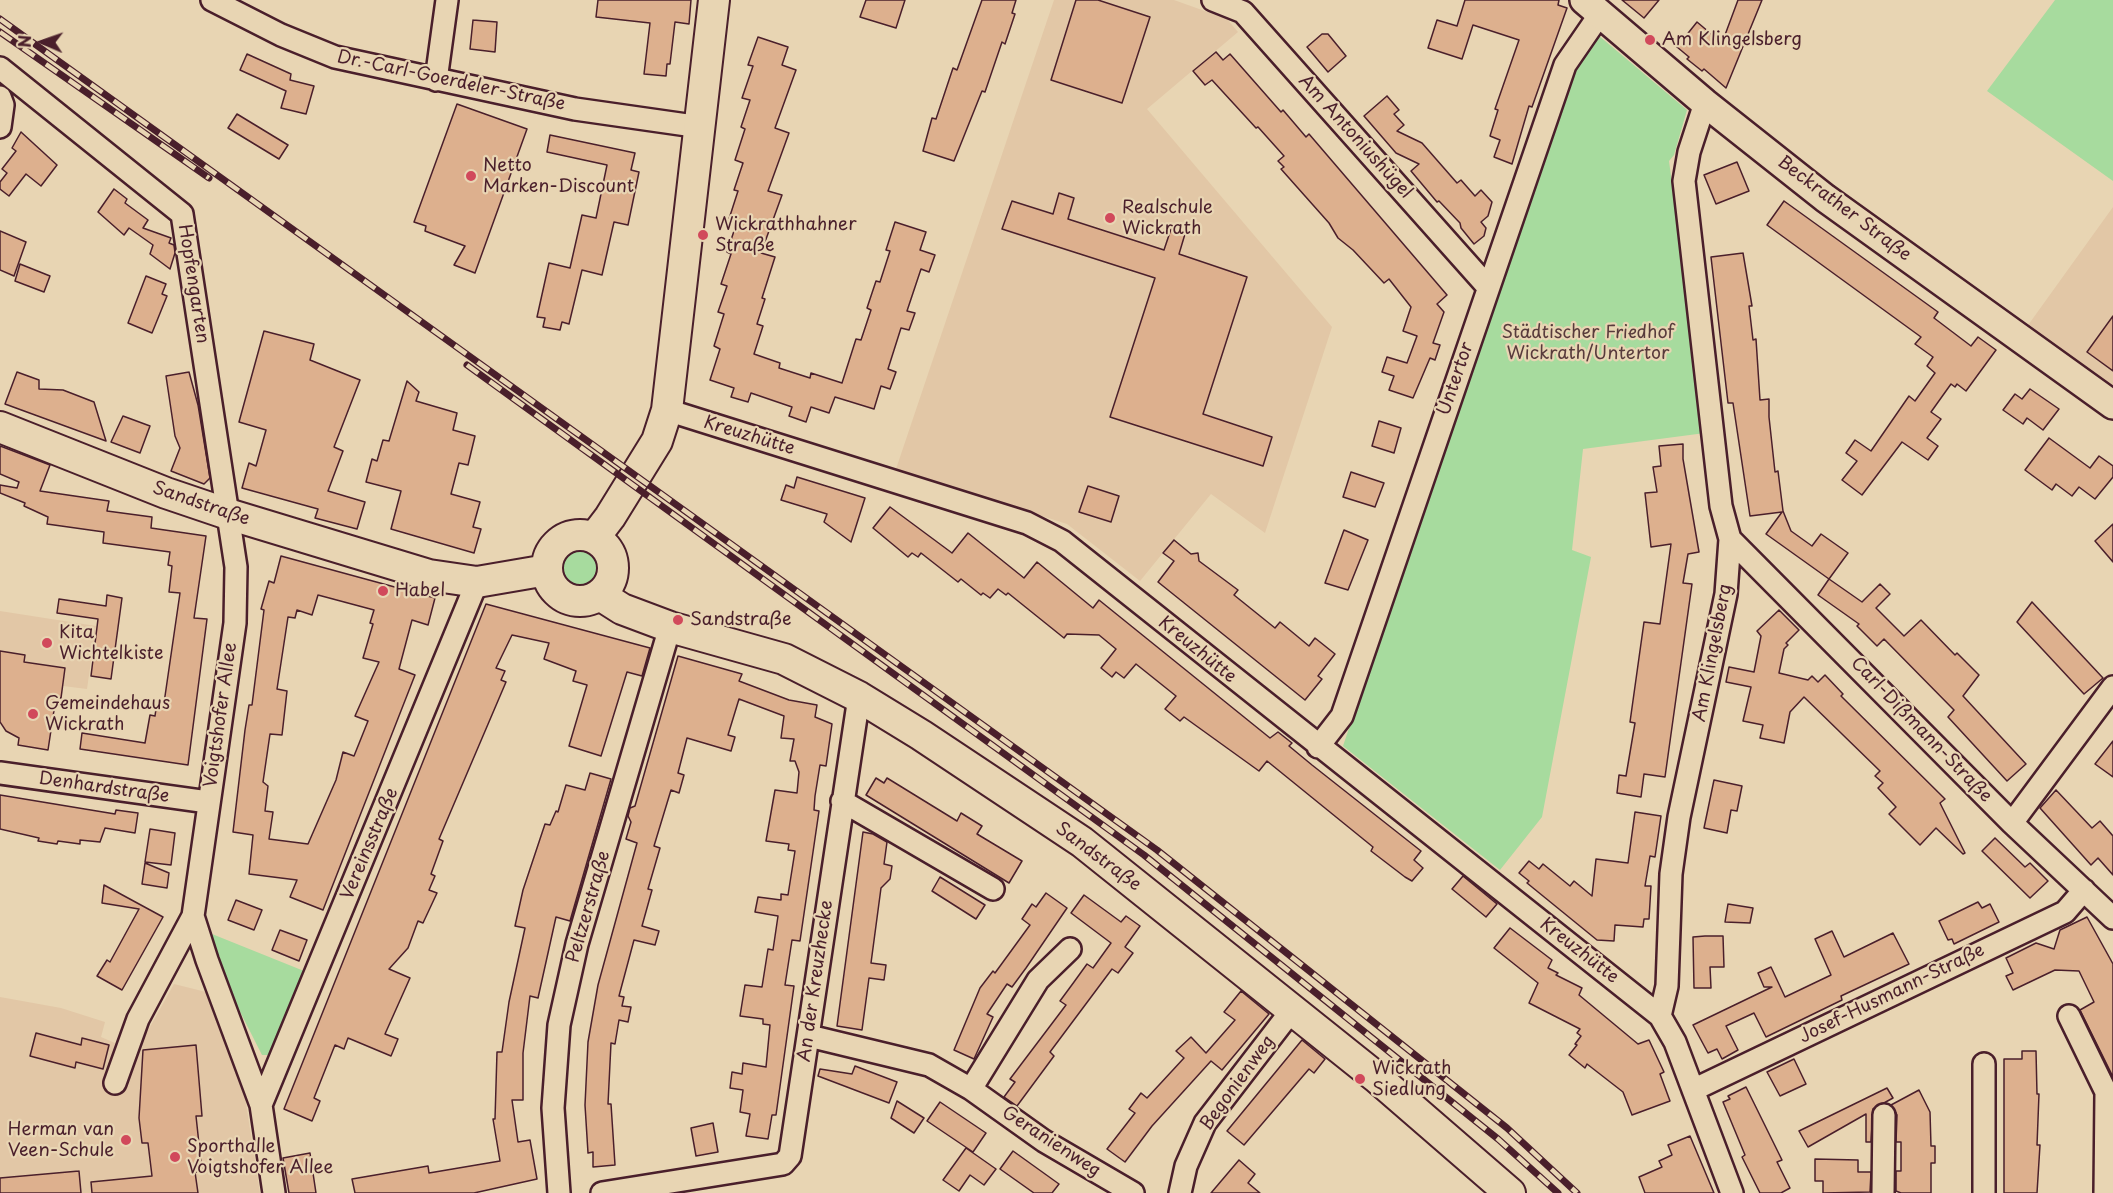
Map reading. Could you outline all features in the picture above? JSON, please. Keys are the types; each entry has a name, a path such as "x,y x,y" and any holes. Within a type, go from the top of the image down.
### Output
{"main road":[{"path":"594,538 610,517 657,441 667,410 714,0"},
{"name":"Sandstraße","path":"0,427 166,493 429,575 477,582 547,570"},
{"path":"581,535 594,538 607,548 614,564 611,581 600,595 590,600 578,601 566,598 550,581 547,570 549,556 557,545 568,537 581,535"},
{"name":"Sandstraße","path":"600,595 622,609 670,627 784,659 859,697 921,735 1082,842 1376,1077 1510,1193"}],"street":[{"name":"Dr.-Carl-Goerdeler-Straße","path":"212,0 280,35 335,57 575,109 701,127"},
{"path":"436,80 447,0"},
{"name":"Am Antoniushügel","path":"1213,0 1243,12 1487,286"},
{"name":"Untertor","path":"1318,747 1342,716 1487,286 1565,65 1592,7"},
{"name":"Beckrather Straße","path":"1592,7 1705,103 1825,198 2113,405"},
{"name":"Hopfengarten","path":"0,68 182,214 228,514"},
{"path":"0,98 3,105 0,127"},
{"name":"Am Klingelsberg","path":"1660,1016 1667,986 1671,874 1679,817 1726,594 1730,539 1721,506 1684,181 1689,152 1705,103"},
{"name":"Kreuzhütte","path":"667,410 1027,523 1062,541 1318,747 1660,1016"},
{"name":"Voigtshofer Allee","path":"115,1083 138,1018 193,916 235,623 236,567 228,514"},
{"name":"Carl-Dißmann-Straße","path":"1730,539 2012,823 2113,918"},
{"name":"Vereinsstraße","path":"261,1105 477,582"},
{"name":"Peltzerstraße","path":"559,1193 553,1108 559,1025 577,944 670,627"},
{"path":"2012,823 2113,687"},
{"name":"An der Kreuzhecke","path":"602,1193 787,1161 809,1036 859,697"},
{"name":"Denhardstraße","path":"0,773 208,802"},
{"path":"842,801 993,889"},
{"name":"Josef-Husmann-Straße","path":"1693,1090 2065,912 2084,890"},
{"name":"Voigtshofer Allee","path":"193,916 261,1105 274,1193"},
{"path":"971,1089 1038,980 1070,949"},
{"name":"Begonienweg","path":"1179,1193 1186,1166 1205,1123 1292,1010"},
{"path":"1660,1016 1675,1042 1732,1193"},
{"path":"2069,1016 2106,1092 2105,1193"},
{"name":"Geranienweg","path":"809,1036 929,1065 971,1089 1044,1141 1133,1193"},
{"path":"1984,1064 1984,1193"},
{"path":"1883,1193 1884,1115"}],"shaded area":[{"name":"Realschule Wickrath","path":"1054,0 1174,0 1227,19 1238,32 1147,109 1332,327 1265,533 1211,494 1140,581 1067,524 896,469"},
{"path":"2113,207 2113,393 2026,328"},
{"name":"Kita Wichtelkiste","path":"0,611 96,626 87,689 63,686 65,668 24,661 0,682"},
{"name":"Herman van Veen-Schule","path":"174,984 206,992 242,1078 260,1193 0,1193 0,997 61,1008 105,1022 101,1037 115,1043 106,1082 142,1032 146,1034"}],"green space":[{"path":"2055,0 2113,0 2113,181 1987,91"},
{"name":"Städtischer Friedhof Wickrath/Untertor","path":"1598,35 1687,110 1674,155 1669,161 1705,433 1583,449 1572,550 1591,557 1542,817 1500,870 1343,746 1569,73"},
{"path":"580,550 593,556 599,569 593,582 580,588 567,582 561,569 567,556"},
{"path":"212,934 304,971 271,1055 262,1055 218,968"}],"building":[{"path":"598,0 691,0 689,24 675,22 670,64 667,64 666,76 644,74 650,23 596,17"},
{"path":"866,0 905,0 896,28 860,17"},
{"path":"982,0 1016,0 1012,13 1015,14 1005,44 1002,42 985,92 982,91 954,161 923,151 932,118 936,119 953,68 957,70"},
{"path":"1076,0 1098,0 1150,17 1122,103 1051,80"},
{"path":"1465,0 1559,0 1558,5 1567,8 1532,107 1529,106 1512,164 1494,157 1500,140 1490,136 1498,110 1495,109 1519,40 1473,25 1462,59 1428,48 1437,20 1457,26"},
{"path":"1622,0 1659,0 1644,18"},
{"path":"1738,0 1762,0 1726,88 1704,69 1702,71 1687,59 1689,57 1677,47 1697,22 1722,43"},
{"path":"473,20 497,22 495,52 470,49"},
{"path":"1322,34 1328,34 1346,56 1328,72 1307,47"},
{"path":"758,37 788,47 782,65 796,70 775,128 789,133 768,191 782,195 761,253 775,257 762,298 765,299 757,324 763,326 754,354 780,363 779,368 810,378 811,373 842,383 856,339 861,340 871,310 867,308 876,281 880,282 890,251 886,250 895,222 926,232 920,250 935,255 929,272 921,269 907,311 915,313 909,330 901,328 888,369 896,372 890,389 881,386 874,409 835,397 829,413 811,407 806,422 789,416 792,407 751,393 748,402 731,397 734,388 710,380 720,349 714,346 724,314 718,312 727,286 721,284 731,254 727,252 736,225 728,222 738,191 734,190 743,163 735,160 745,129 741,127 750,100 742,98 753,66 748,65"},
{"path":"1216,52 1223,60 1230,54 1281,112 1283,110 1306,137 1309,134 1447,295 1437,304 1444,312 1433,343 1440,345 1435,360 1430,358 1413,398 1389,390 1394,376 1382,372 1387,357 1407,363 1417,336 1403,331 1411,307 1389,279 1384,283 1353,250 1338,238 1329,223 1281,169 1284,167 1278,161 1284,156 1258,127 1256,128 1212,80 1205,85 1193,71"},
{"path":"247,54 291,74 290,80 314,86 306,114 281,108 286,91 240,70"},
{"path":"1387,96 1399,110 1394,114 1404,125 1397,131 1422,143 1457,183 1461,180 1475,196 1481,190 1492,202 1488,216 1481,222 1486,228 1484,236 1474,244 1461,228 1460,223 1439,201 1437,202 1411,171 1419,164 1396,153 1364,116"},
{"name":"Netto Marken-Discount","path":"457,104 527,129 475,273 454,265 465,246 425,231 426,226 414,222"},
{"path":"237,114 288,145 279,159 228,128"},
{"path":"21,132 57,165 41,186 26,174 9,196 0,189 0,182 7,173 2,169 16,151 12,148"},
{"path":"550,135 635,153 631,170 639,172 628,225 614,222 602,275 582,270 569,324 562,322 560,330 543,327 545,318 537,317 549,263 570,268 582,215 596,218 607,165 547,152"},
{"path":"1737,162 1749,191 1716,204 1704,175"},
{"path":"114,189 127,199 125,203 148,220 143,228 171,238 169,243 174,245 175,253 170,269 150,254 153,245 129,228 124,235 98,212"},
{"path":"1059,193 1074,198 1068,219 1164,250 1171,229 1185,234 1179,254 1247,277 1203,414 1272,437 1263,466 1110,417 1155,278 1002,229 1012,201 1053,214"},
{"path":"1784,201 1938,312 1934,318 1971,346 1978,337 1996,350 1966,391 1957,384 1955,387 1951,384 1931,412 1941,419 1927,438 1938,446 1928,460 1902,442 1862,495 1842,480 1857,461 1846,453 1855,440 1871,451 1909,396 1915,401 1935,373 1927,366 1933,357 1915,344 1921,337 1767,225"},
{"path":"0,231 26,242 14,276 0,270"},
{"path":"1743,253 1752,306 1749,306 1753,340 1756,339 1760,400 1769,399 1775,472 1778,471 1783,511 1791,531 1812,546 1821,534 1848,553 1829,579 1766,534 1782,512 1750,516 1733,403 1728,403 1711,257"},
{"path":"20,264 50,276 44,292 15,281"},
{"path":"146,276 166,284 162,294 167,296 152,333 128,323"},
{"path":"2113,316 2113,371 2087,352"},
{"path":"264,331 314,344 310,360 360,380 334,447 343,451 328,491 365,502 357,529 315,518 318,509 242,488 249,463 256,466 266,430 239,422"},
{"path":"17,372 39,380 39,389 63,390 94,402 106,441 5,404"},
{"path":"189,372 198,405 210,478 204,484 171,471 180,448 175,436 166,376"},
{"path":"407,381 419,392 416,401 457,413 453,430 475,436 468,465 459,463 451,494 480,502 473,527 481,529 474,553 391,529 401,491 366,482 372,459 377,461 383,440 389,441"},
{"path":"2030,389 2059,409 2043,430 2027,418 2023,424 2003,410 2015,394 2022,399"},
{"path":"123,416 150,426 140,453 111,442"},
{"path":"1379,421 1401,428 1394,453 1372,446"},
{"path":"2049,438 2090,468 2099,456 2113,466 2113,477 2095,499 2079,487 2072,496 2056,484 2052,490 2025,470"},
{"path":"1683,444 1683,459 1699,552 1688,554 1683,583 1692,584 1665,777 1644,774 1641,797 1617,793 1619,775 1626,776 1635,723 1630,722 1644,622 1660,624 1671,544 1651,547 1645,493 1657,492 1653,467 1661,466 1659,446"},
{"path":"0,446 50,465 40,491 109,501 107,511 152,517 151,528 206,536 194,618 207,619 188,765 80,749 82,733 145,743 150,715 155,716 157,702 164,703 180,593 169,592 172,566 168,565 170,552 103,543 104,532 47,524 48,517 24,506 25,503 0,493 0,485 17,488 19,482 0,474"},
{"path":"1351,472 1384,483 1375,507 1343,497"},
{"path":"797,477 865,498 851,542 824,522 827,514 781,500 786,485 794,488"},
{"path":"1088,486 1119,496 1111,522 1079,512"},
{"path":"890,507 952,553 968,533 1024,578 1037,562 1093,608 1099,600 1270,738 1278,732 1292,743 1289,746 1421,851 1414,860 1423,868 1412,881 1405,877 1371,851 1373,847 1267,761 1259,771 1184,717 1180,721 1165,709 1176,696 1136,664 1124,678 1116,672 1112,677 1101,668 1116,649 1099,635 1067,634 1064,638 1008,593 1006,595 998,589 990,598 983,593 981,595 961,579 958,582 921,553 918,557 912,553 908,557 873,528"},
{"path":"2113,524 2113,562 2095,541"},
{"path":"1344,530 1368,540 1348,590 1325,583"},
{"path":"1174,540 1191,554 1198,553 1199,561 1238,590 1234,595 1275,628 1280,622 1309,646 1315,638 1335,654 1318,676 1322,679 1305,700 1158,582 1174,561 1163,553"},
{"path":"281,556 435,598 428,625 412,620 399,669 415,675 323,910 290,897 297,880 249,874 253,835 233,832 245,730 249,705 252,705 264,610 261,609 269,581 274,583","holes":["318,595 374,610 370,623 373,624 363,658 379,662 355,716 368,721 354,756 343,752 336,780 308,844 269,839 273,812 265,811 268,786 263,782 270,734 282,735 287,691 277,689 288,617 295,618 297,610 312,615"]},
{"path":"1829,579 1862,602 1880,584 1890,594 1876,608 1904,636 1921,620 1955,655 1957,653 1979,675 1963,696 2026,764 2007,781 1948,717 1954,710 1884,639 1877,646 1857,626 1859,624 1818,595"},
{"path":"107,595 122,598 111,679 91,676 98,619 57,613 59,599 106,606"},
{"path":"2032,602 2103,678 2084,694 2017,622"},
{"path":"486,604 650,648 642,676 627,672 601,756 569,746 587,685 573,681 576,671 544,659 549,643 512,635 496,668 505,671 501,680 506,682 439,839 443,841 431,874 435,876 429,890 437,893 423,923 418,921 408,948 389,969 410,978 385,1034 398,1039 391,1056 348,1038 344,1049 335,1045 314,1098 320,1101 312,1121 284,1109"},
{"path":"1779,610 1799,630 1786,643 1788,645 1784,649 1779,673 1808,680 1812,676 1818,682 1825,675 1843,694 1841,696 1945,799 1940,803 1965,853 1963,854 1936,828 1920,845 1889,814 1896,807 1878,788 1883,783 1875,776 1880,771 1804,697 1790,712 1784,743 1760,738 1763,725 1743,721 1751,687 1726,682 1729,667 1754,672 1761,636 1757,631"},
{"name":"Gemeindehaus Wickrath","path":"0,651 25,655 24,662 65,668 61,698 56,697 48,750 18,745 19,738 6,731 0,722"},
{"path":"678,656 742,674 739,681 789,700 817,705 815,717 832,724 826,766 820,765 815,796 814,810 819,811 800,941 792,940 785,985 794,986 776,1115 772,1115 768,1139 746,1136 750,1114 740,1112 743,1090 730,1088 732,1072 742,1074 743,1063 766,1067 770,1025 763,1024 763,1019 740,1016 745,985 762,987 768,949 773,950 778,916 755,912 758,897 781,900 781,894 788,895 795,851 788,850 789,844 766,841 775,790 797,793 799,772 795,761 790,761 794,739 781,738 784,716 739,699 728,735 735,737 731,751 687,738 678,773 684,775 679,793 671,790 654,846 660,848 648,889 652,890 642,926 659,931 655,945 634,940 619,996 624,997 622,1006 631,1007 628,1022 619,1020 615,1044 611,1043 608,1104 611,1104 615,1165 593,1167 593,1152 588,1153 585,1105 588,1042 598,985 637,843 626,839 631,822 628,816 630,808 635,806"},
{"path":"2113,741 2113,777 2095,764"},
{"path":"590,773 611,779 570,921 556,917 538,998 530,996 523,1053 523,1100 512,1100 518,1142 530,1140 537,1179 474,1193 355,1193 352,1179 428,1166 429,1173 500,1161 493,1119 495,1119 497,1052 502,1052 509,1002 525,928 515,926 523,890 545,824 550,825 556,811 558,812 566,785 585,790"},
{"path":"876,778 884,783 887,778 957,821 961,813 982,826 977,834 1022,861 1009,883 866,795"},
{"path":"1714,780 1742,786 1737,811 1731,810 1727,833 1704,828"},
{"path":"2056,790 2092,828 2100,821 2113,836 2113,875 2098,858 2091,865 2040,808"},
{"path":"0,795 115,814 116,810 138,813 135,833 105,828 100,842 80,840 80,844 58,841 57,844 38,841 39,838 0,829"},
{"path":"1635,812 1661,816 1655,857 1650,856 1645,886 1651,886 1649,919 1644,919 1643,927 1615,925 1614,941 1597,940 1527,883 1529,881 1519,873 1529,861 1539,869 1543,864 1570,886 1574,881 1592,896 1596,859 1628,863"},
{"path":"150,829 175,833 171,865 145,862"},
{"path":"863,832 873,834 887,842 884,864 892,866 890,879 881,888 871,963 886,965 884,980 869,978 862,1030 837,1026"},
{"path":"1995,838 2025,867 2030,863 2048,881 2030,898 1982,851"},
{"path":"145,863 169,873 167,888 142,884"},
{"path":"1463,876 1497,904 1486,917 1452,889"},
{"path":"940,877 985,905 976,919 932,891"},
{"path":"104,885 163,917 122,990 97,976 107,960 110,962 139,909 102,903"},
{"path":"1046,893 1067,908 1012,987 1007,984 987,1014 993,1017 974,1059 954,1050 980,988 993,971 995,973 1030,925 1022,919 1032,904 1036,907"},
{"path":"1084,895 1121,922 1126,916 1140,926 1125,947 1133,953 1118,973 1112,969 1050,1052 1054,1056 1017,1106 1004,1097 1015,1082 1010,1079 1066,1005 1060,1001 1087,964 1093,968 1111,943 1071,913"},
{"path":"236,900 262,910 254,930 228,920"},
{"path":"1978,902 1982,908 1990,904 1999,922 1954,944 1952,939 1948,940 1939,921"},
{"path":"1728,904 1753,908 1750,923 1725,922"},
{"path":"2087,917 2113,964 2113,1077 2080,1010 2094,1002 2079,971 2055,970 2013,990 2006,976 2013,973 2006,958 2036,943 2054,949 2060,930"},
{"path":"1510,928 1552,960 1548,968 1558,973 1556,975 1582,988 1579,995 1638,1044 1649,1040 1664,1072 1660,1074 1670,1101 1632,1115 1623,1092 1587,1064 1585,1068 1569,1055 1581,1036 1577,1033 1580,1029 1529,1003 1538,983 1494,948"},
{"path":"280,930 307,940 299,961 272,950"},
{"path":"1832,931 1844,957 1893,933 1909,964 1841,996 1842,1000 1766,1037 1754,1013 1726,1026 1738,1050 1722,1059 1717,1049 1708,1053 1693,1025 1772,987 1764,987 1758,973 1771,967 1785,997 1831,975 1815,939"},
{"path":"1723,936 1724,967 1710,967 1711,988 1694,988 1693,937"},
{"path":"1241,991 1269,1014 1222,1070 1211,1061 1152,1126 1125,1162 1107,1149 1135,1113 1129,1109 1141,1093 1147,1098 1184,1058 1176,1051 1191,1037 1206,1053 1235,1020 1224,1012"},
{"path":"36,1033 81,1045 82,1038 109,1045 103,1069 76,1062 75,1068 30,1056"},
{"path":"1302,1040 1325,1059 1314,1073 1309,1069 1244,1145 1227,1131"},
{"path":"196,1045 202,1116 196,1116 202,1172 195,1172 198,1193 92,1193 91,1182 152,1176 148,1143 142,1143 139,1118 143,1050"},
{"path":"2022,1051 2036,1051 2037,1094 2039,1094 2037,1145 2040,1145 2037,1193 2004,1193 2004,1059 2022,1059"},
{"path":"1794,1059 1806,1084 1780,1096 1767,1072"},
{"path":"855,1066 897,1082 889,1103 818,1076 820,1069 852,1074"},
{"path":"1746,1087 1782,1160 1777,1162 1790,1188 1781,1193 1760,1193 1742,1157 1745,1155 1723,1102 1730,1099 1728,1096"},
{"path":"1887,1088 1893,1098 1873,1109 1871,1142 1866,1142 1866,1114 1808,1147 1799,1131"},
{"path":"1919,1090 1930,1112 1931,1146 1935,1146 1935,1163 1931,1163 1931,1193 1901,1193 1896,1191 1896,1171 1901,1171 1901,1142 1896,1142 1897,1115 1891,1105"},
{"path":"897,1101 924,1118 914,1133 891,1118"},
{"path":"940,1102 986,1133 973,1152 927,1121"},
{"path":"713,1123 718,1152 696,1156 691,1128"},
{"path":"1690,1136 1714,1193 1645,1193 1639,1177 1662,1167 1659,1161 1672,1155 1668,1145"},
{"path":"966,1148 996,1169 984,1185 970,1175 959,1191 943,1180"},
{"path":"1013,1151 1059,1184 1052,1193 1034,1193 1000,1169"},
{"path":"310,1153 316,1193 289,1193 283,1158"},
{"path":"1815,1159 1858,1160 1858,1172 1871,1172 1870,1192 1823,1193 1823,1181 1815,1181"},
{"path":"1239,1160 1255,1174 1248,1183 1260,1193 1211,1193"},
{"path":"79,1171 81,1193 0,1193 0,1178"}],"railway":[{"path":"0,19 1157,850 1507,1128 1577,1193"},
{"path":"0,32 209,178"},
{"path":"467,365 1144,855 1498,1139 1558,1193"}],"place":[{"name":"Am Klingelsberg","path":"1650,40"},
{"name":"Netto Marken-Discount","path":"471,176"},
{"name":"Realschule Wickrath","path":"1110,218"},
{"name":"Wickrathhahner Straße","path":"703,235"},
{"name":"Habel","path":"383,591"},
{"name":"Sandstraße","path":"678,620"},
{"name":"Kita Wichtelkiste","path":"47,643"},
{"name":"Gemeindehaus Wickrath","path":"33,714"},
{"name":"Wickrath Siedlung","path":"1360,1079"},
{"name":"Herman van Veen-Schule","path":"126,1140"},
{"name":"Sporthalle Voigtshofer Allee","path":"175,1157"}]}
